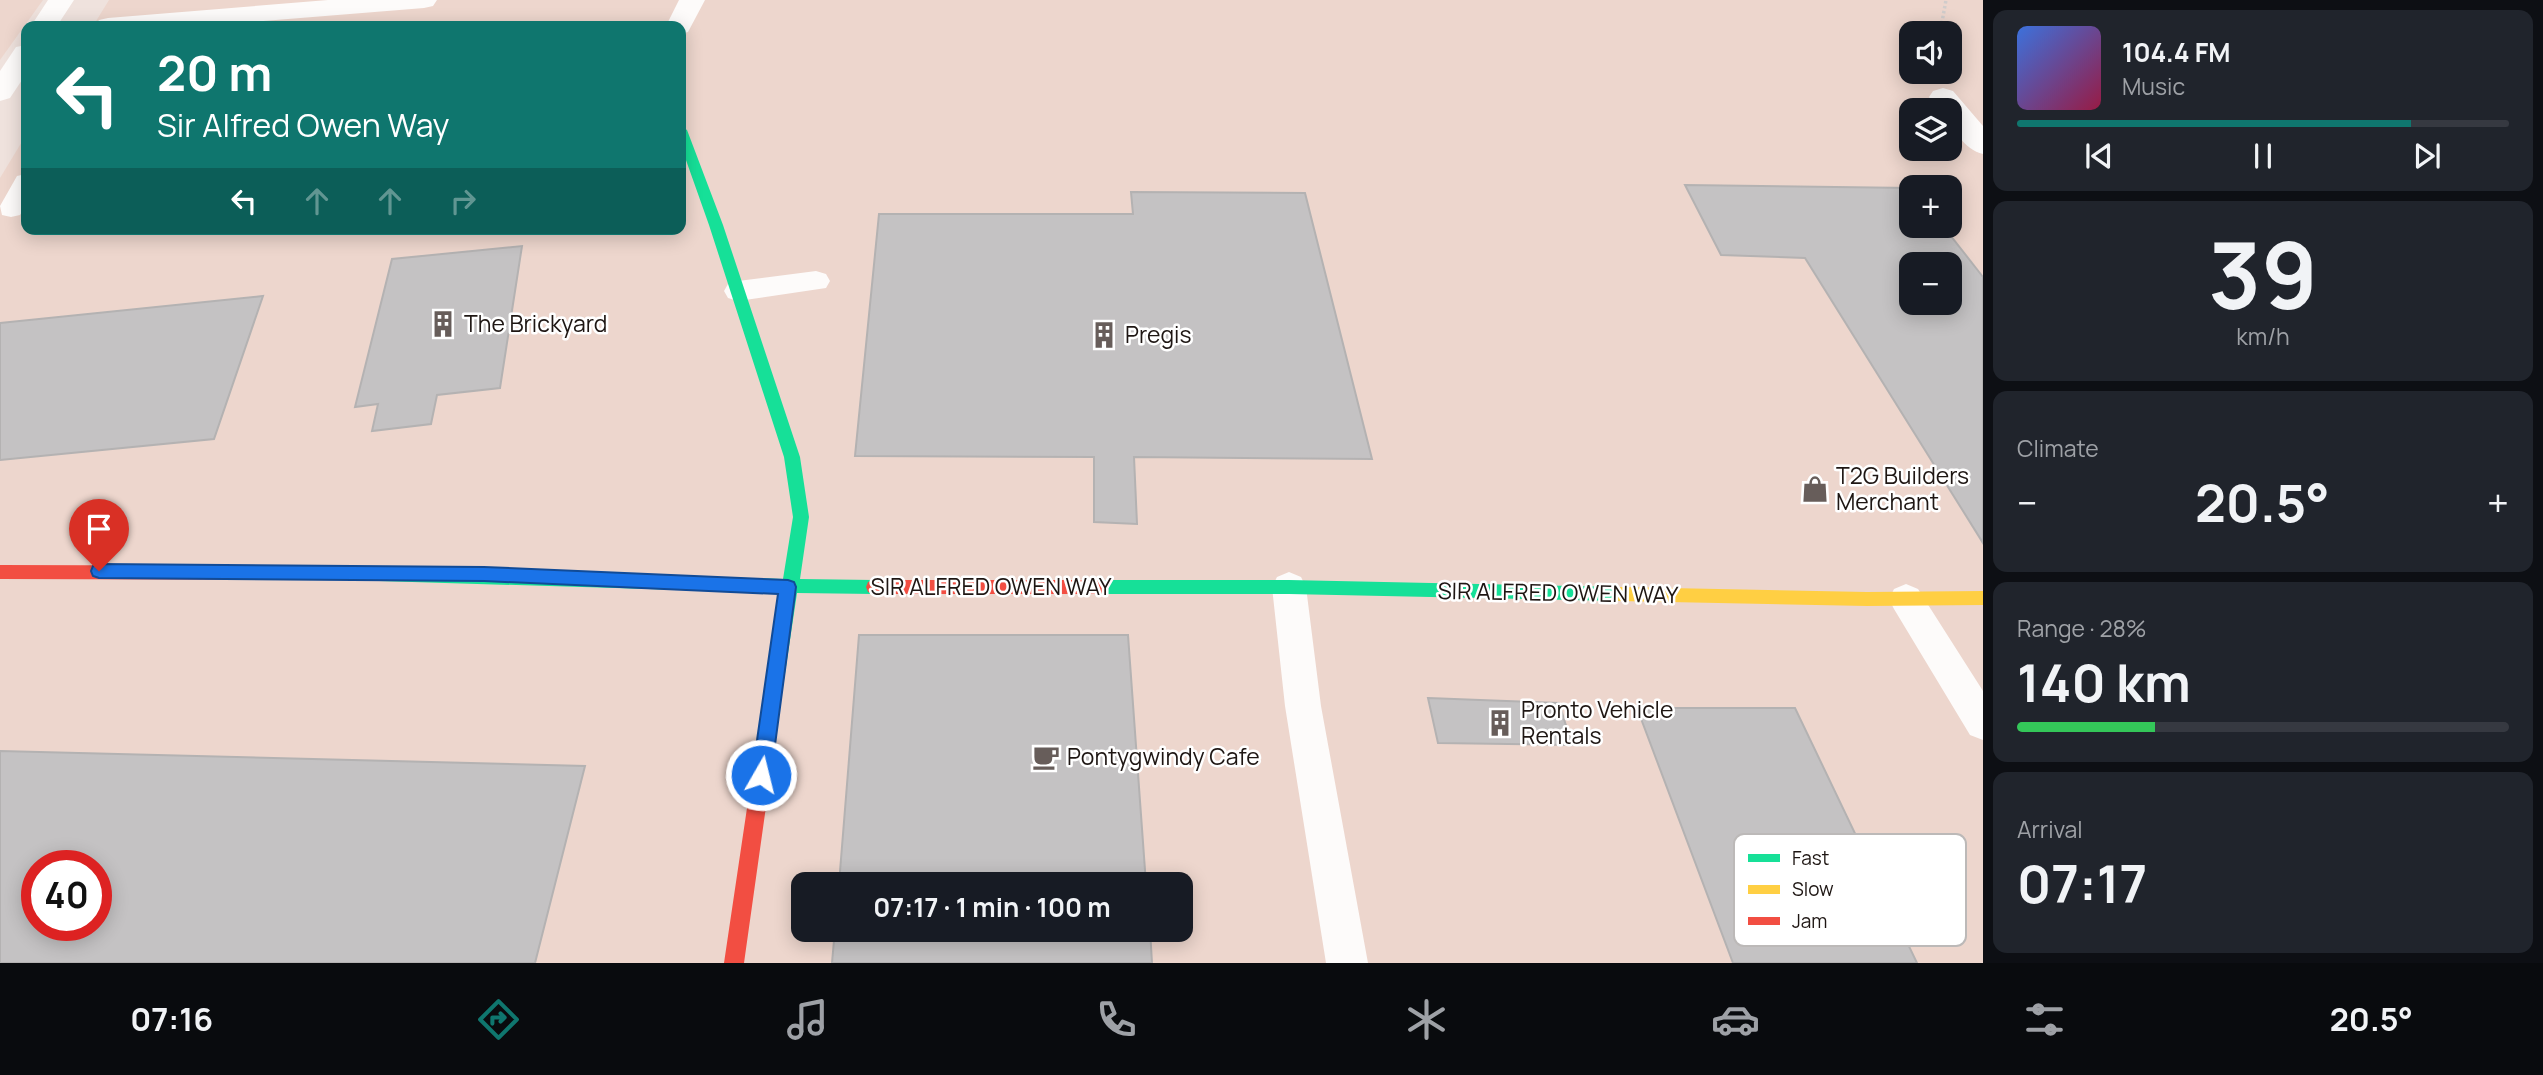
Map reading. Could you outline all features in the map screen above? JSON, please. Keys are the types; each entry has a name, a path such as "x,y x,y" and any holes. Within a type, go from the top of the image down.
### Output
{"street":[{"path":"47,21 61,0"},
{"path":"176,21 424,0"},
{"path":"682,21 692,0"},
{"path":"0,92 21,60"},
{"path":"1943,97 1983,145"},
{"path":"686,144 738,291 792,457 801,517 788,587 734,963"},
{"name":"SIR ALFRED OWEN WAY","path":"0,572 484,574 788,587 1289,587 1906,599 1983,598"}],"lane":[{"path":"11,209 21,191"},
{"path":"738,291 816,281"},
{"path":"1289,587 1303,705 1347,963"},
{"path":"1906,599 1983,723"}],"path":[{"path":"1942,21 1946,0"}],"shaded area":[{"path":"0,0 43,0 28,21 21,21 21,31 0,60"},
{"path":"109,0 1983,0 1983,963 0,963 0,178 21,143 21,235 686,235 686,21 96,21"}],"building":[{"path":"1685,185 1899,188 1899,238 1952,238 1983,277 1983,543 1805,258 1721,255"},
{"name":"Pregis","path":"1131,192 1305,193 1372,459 1134,457 1137,524 1094,522 1094,457 855,456 879,214 1133,214"},
{"name":"The Brickyard","path":"522,246 500,388 437,395 431,424 372,431 378,404 355,407 392,259"},
{"path":"263,296 214,439 0,460 0,323"},
{"path":"859,635 1128,635 1145,872 840,872"},
{"name":"Pronto Vehicle Rentals","path":"1428,698 1559,703 1572,745 1438,743"},
{"path":"1637,708 1795,708 1855,834 1734,834 1734,946 1909,946 1917,963 1733,963"},
{"path":"0,751 585,766 535,963 0,963"},
{"path":"834,942 1151,942 1152,963 832,963"}],"traffic: fast":[{"path":"686,144 716,225 792,457 801,517 771,707"},
{"path":"347,573 874,587"},
{"path":"1099,587 1289,587 1619,594"}],"traffic: slow":[{"path":"1619,594 1867,599 1983,598"}],"traffic: jam":[{"path":"0,572 347,573"},
{"path":"874,587 1099,587"},
{"path":"734,963 771,707"}],"place":[{"name":"The Brickyard","path":"443,324"},
{"name":"Pregis","path":"1104,335"},
{"name":"T2G Builders Merchant","path":"1815,489"},
{"name":"Pronto Vehicle Rentals","path":"1500,723"},
{"name":"Pontygwindy Cafe","path":"1046,757"}],"route":[{"path":"99,571 484,574 788,587 761,775"}]}
